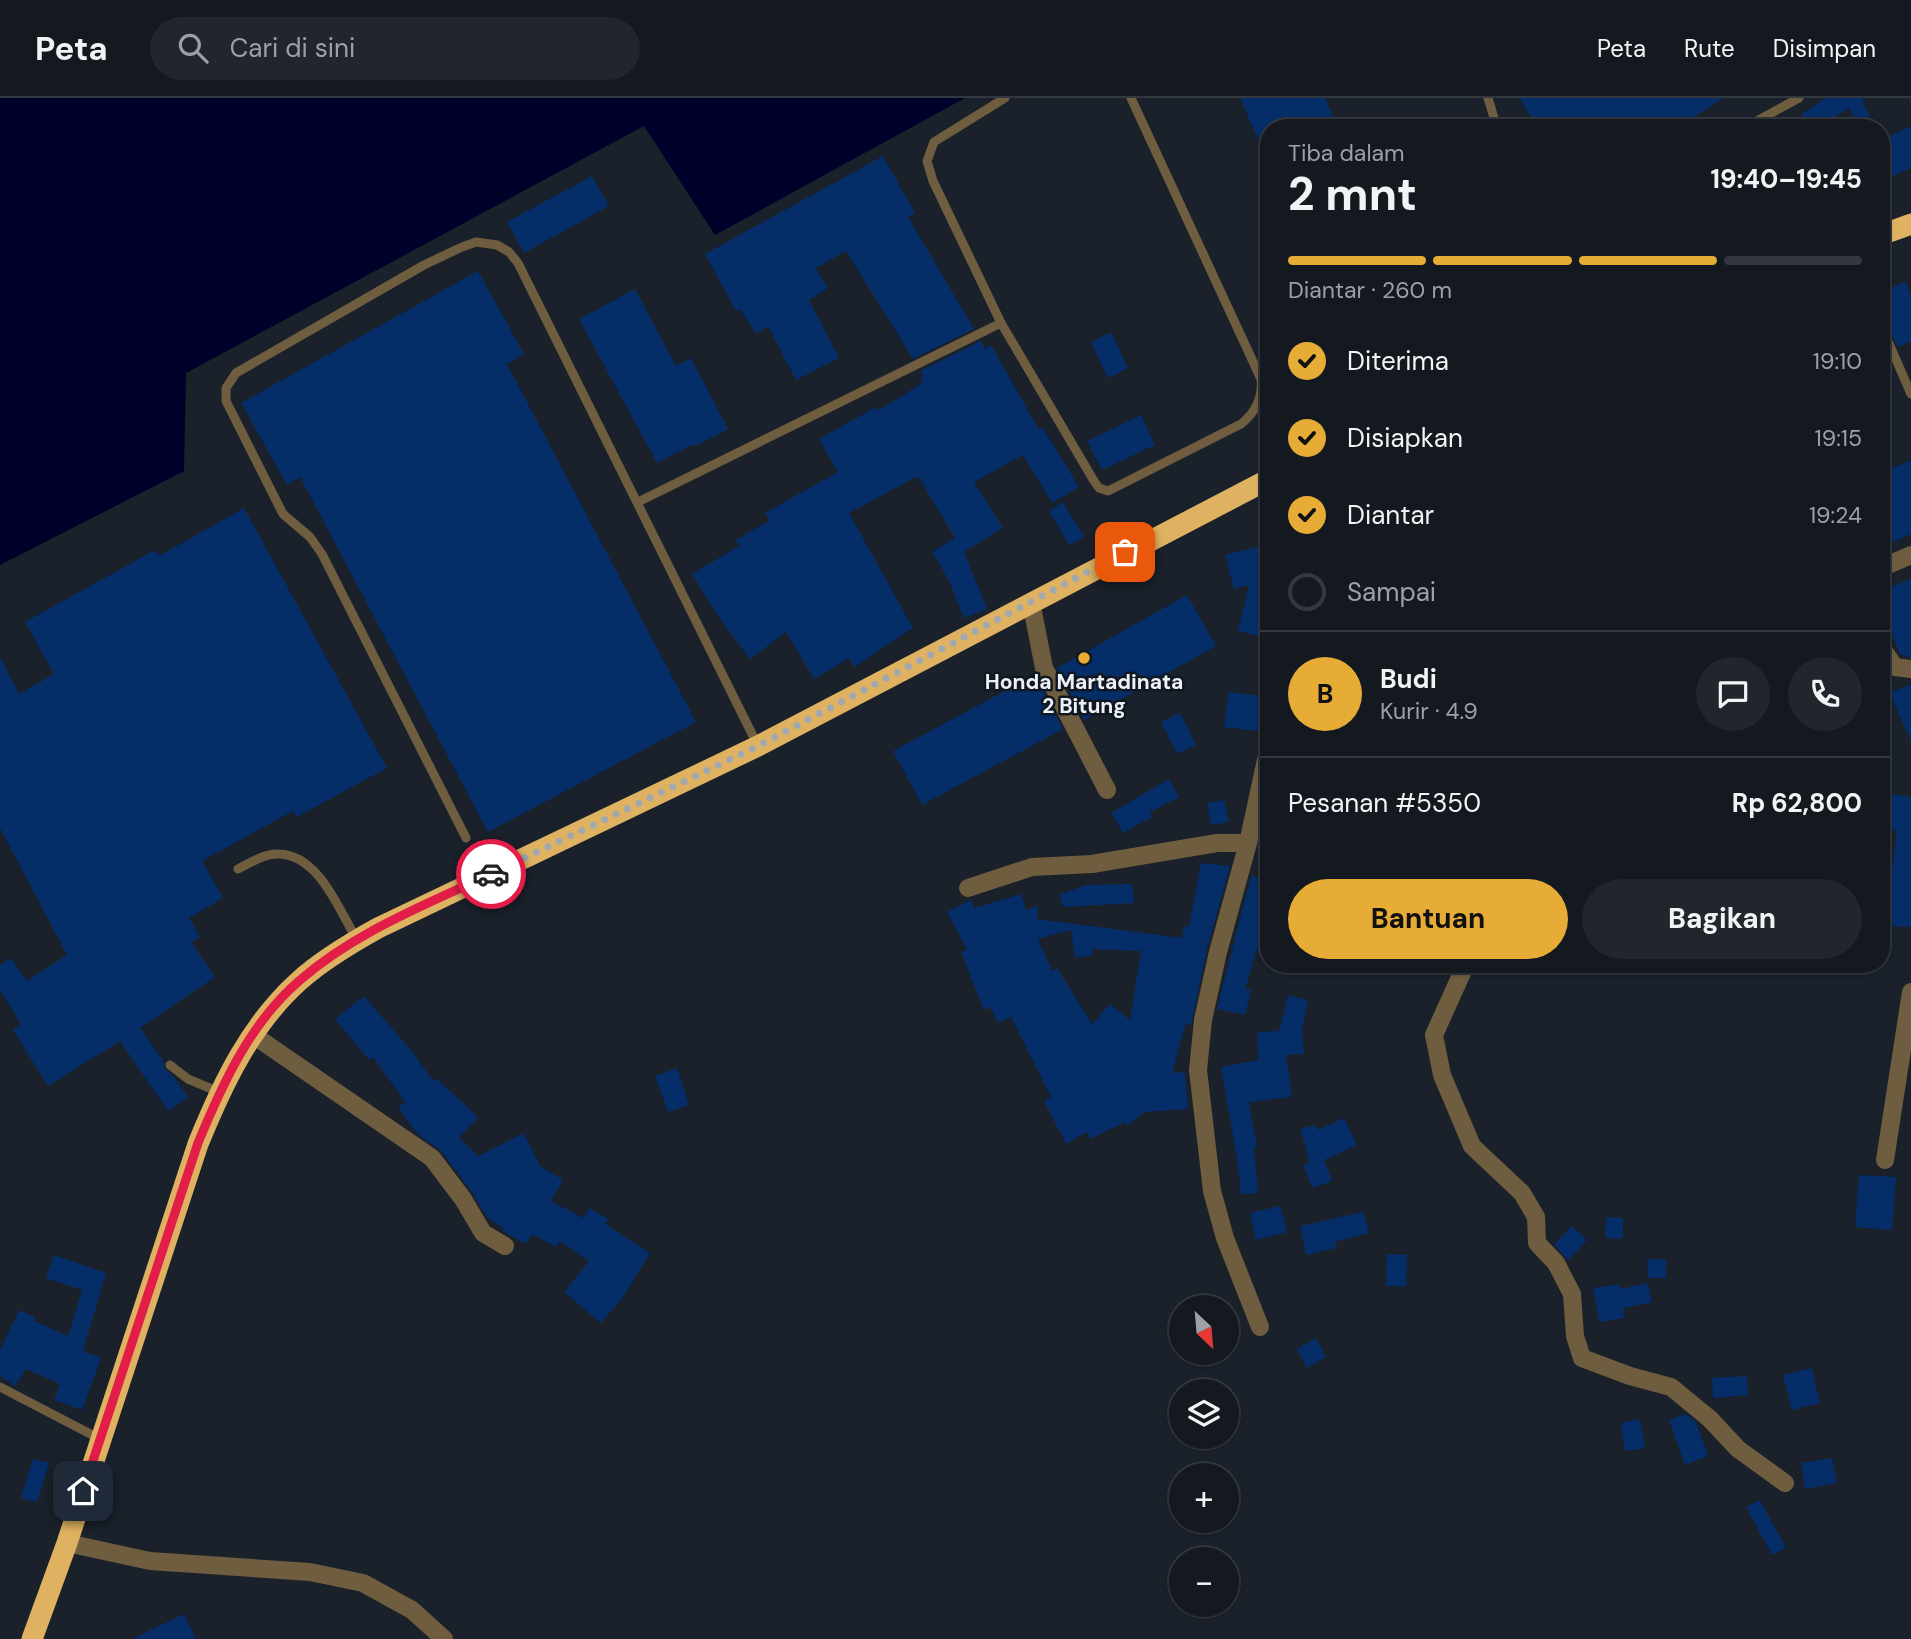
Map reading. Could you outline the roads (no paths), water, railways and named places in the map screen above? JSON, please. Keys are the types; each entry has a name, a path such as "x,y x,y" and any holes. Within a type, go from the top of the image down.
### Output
{"highway":[{"path":"1890,232 1911,224"},
{"path":"32,1639 67,1543 198,1143 219,1092 253,1035 298,982 357,940 390,922 758,746 1260,484"}],"street":[{"path":"1890,564 1911,555"},
{"path":"1031,602 1044,668 1107,790"},
{"path":"1890,660 1895,667 1911,669"},
{"path":"1259,1327 1225,1238 1212,1191 1198,1070 1203,1020 1260,788"},
{"path":"968,888 1032,867 1092,864 1217,843 1248,843"},
{"path":"1462,973 1434,1035 1442,1075 1472,1146 1522,1193 1536,1217 1537,1243 1556,1263 1572,1294 1575,1336 1582,1358 1630,1377 1671,1387 1710,1419 1738,1449 1785,1483"},
{"path":"1885,1160 1911,992"},
{"path":"253,1035 432,1158 463,1199 484,1233 505,1246"},
{"path":"67,1543 150,1561 310,1572 363,1583 412,1610 444,1639"}],"lane":[{"path":"1005,98 933,142 927,161 933,181 1001,323 1099,488 1108,491 1241,424 1251,417 1260,398"},
{"path":"1131,98 1260,377"},
{"path":"1488,98 1494,119"},
{"path":"1760,119 1799,98"},
{"path":"466,838 322,554 310,537 283,514 268,488 226,401 226,388 236,373 424,265 476,242 498,245 509,251 518,263 758,746"},
{"path":"638,502 1001,323"},
{"path":"1890,346 1911,394"},
{"path":"237,869 277,853 296,857 310,867 325,886 357,940"},
{"path":"170,1065 188,1079 219,1092"},
{"path":"0,1387 100,1439"}],"water":[{"path":"0,98 965,98 715,235 644,126 186,373 184,471 0,565"}],"place":[{"name":"Honda Martadinata 2 Bitung","path":"1084,658"}]}
